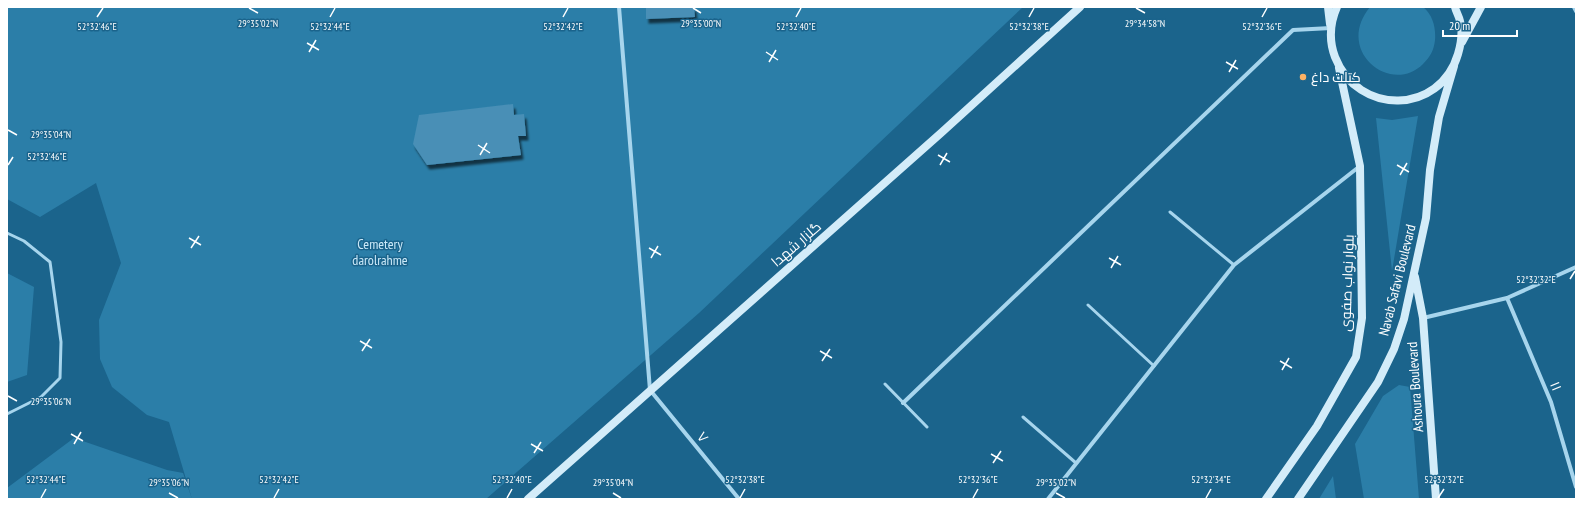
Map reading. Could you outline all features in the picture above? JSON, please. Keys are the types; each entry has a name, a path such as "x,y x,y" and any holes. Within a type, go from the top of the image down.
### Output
{"main road":[{"name":"گلزار شهدا","path":"529,499 1080,7"},
{"path":"1328,7 1332,48 1339,68 1352,84 1368,95 1387,100 1408,100 1426,94 1442,82 1454,66"},
{"path":"1331,28 1337,7"},
{"path":"1455,7 1460,22 1462,42"},
{"path":"1462,42 1481,7"},
{"name":"Navab Safavi Boulevard","path":"1298,499 1378,382 1394,348 1404,319 1426,218 1430,170 1439,117 1462,42"},
{"name":"بلوار نواب صفوی","path":"1266,499 1317,426 1356,357 1362,318 1360,166 1339,68"},
{"name":"Ashoura Boulevard","path":"1414,274 1423,318 1436,499"}],"street":[{"path":"619,7 650,390"},
{"path":"1574,7 1576,11"},
{"path":"904,403 1293,30 1331,28"},
{"path":"1048,499 1234,265 1360,166"},
{"path":"1423,318 1507,298 1576,267"},
{"name":"۱۱","path":"1507,298 1551,402 1576,487"},
{"name":"۷","path":"650,390 739,499"}],"lane":[{"path":"1170,212 1234,265"},
{"path":"7,233 24,241 50,262 61,342 60,378 41,397 7,414"},
{"path":"1088,304 1154,366"},
{"path":"885,384 927,427"},
{"path":"1023,417 1076,463"}],"green space":[{"name":"Cemetery darolrahme","path":"7,7 1023,7 699,313 486,499 192,499 169,422 147,415 112,387 100,359 99,320 121,263 96,183 40,217 7,199"},
{"path":"1370,7 1423,7 1433,22 1435,31 1434,47 1428,59 1410,73 1396,75 1383,72 1371,64 1363,53 1359,39 1361,23"},
{"path":"1418,116 1392,271 1376,118 1392,120"},
{"path":"7,273 34,287 27,375 7,382"},
{"path":"1399,385 1410,387 1419,499 1364,499 1355,444 1383,396"},
{"path":"74,438 167,470 183,473 192,499 7,499 7,488"},
{"path":"1333,476 1336,499 1319,499"}],"building":[{"path":"646,7 694,7 695,17 646,19"},
{"path":"513,104 514,115 524,114 526,136 518,136 521,155 427,165 413,144 419,115"}],"place":[{"name":"کتلت داغ","path":"1303,77"}]}
